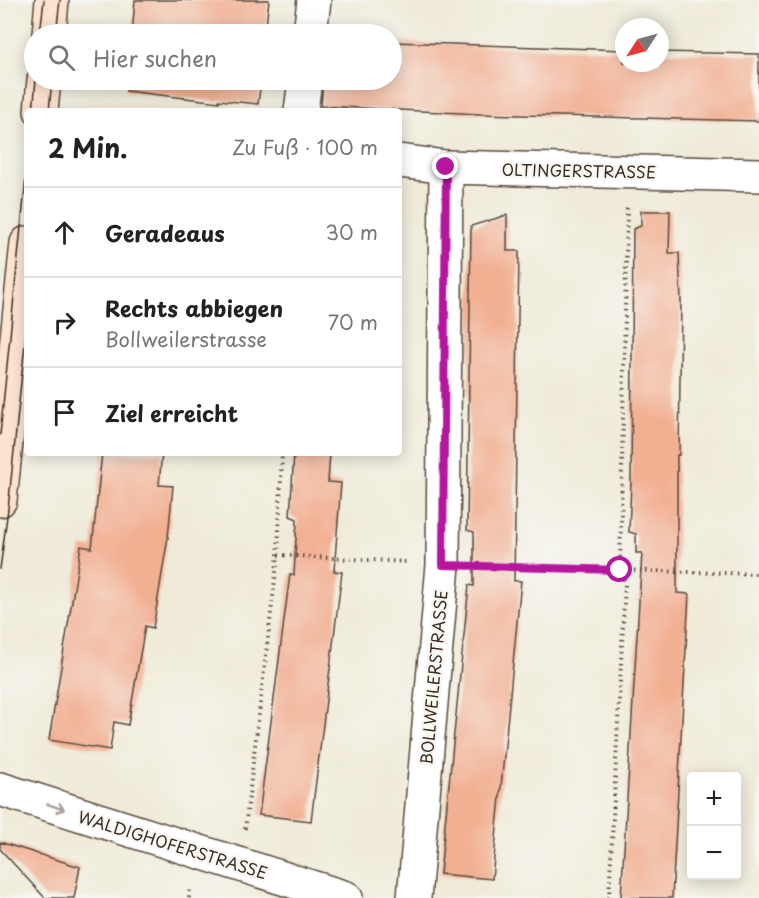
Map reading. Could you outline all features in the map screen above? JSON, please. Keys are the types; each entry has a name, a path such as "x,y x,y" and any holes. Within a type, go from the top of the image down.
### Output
{"main road":[{"path":"50,24 52,0"},
{"path":"41,108 43,90"},
{"path":"0,500 24,272"}],"street":[{"path":"311,24 314,0"},
{"path":"301,108 303,90"},
{"name":"OLTINGERSTRASSE","path":"402,161 446,167 759,175"},
{"name":"BOLLWEILERSTRASSE","path":"414,898 443,565 446,167"},
{"name":"WALDIGHOFERSTRASSE","path":"0,789 346,898"}],"path":[{"path":"609,898 625,583 620,570 628,171"},
{"path":"241,865 278,555 282,456"},
{"path":"278,555 443,565 759,574"}],"building":[{"path":"135,0 269,0 266,24 133,24"},
{"path":"402,42 615,50 615,72 669,72 669,52 759,54 759,121 480,114 402,110 402,108 321,106 322,90 402,90"},
{"path":"260,90 258,104 219,100 219,102 126,91"},
{"path":"641,211 670,211 669,253 679,253 681,302 679,455 677,455 677,593 689,594 672,898 621,898 642,553 636,553 636,534 629,532 633,229 641,226"},
{"path":"507,215 507,251 519,251 514,581 521,581 492,879 440,874 469,585 474,586 474,532 467,530 471,226"},
{"path":"102,456 162,456 159,485 173,486 168,537 153,628 145,626 128,725 114,722 110,750 49,740 81,546 92,548"},
{"path":"294,456 330,456 328,482 341,483 334,571 342,572 311,821 259,815 290,574 294,575 297,519 290,516"},
{"path":"0,842 80,867 74,898 45,898 0,849"}],"tram line":[{"path":"41,24 44,0"},
{"path":"57,24 60,0"},
{"path":"33,108 35,90"},
{"path":"49,108 51,90"},
{"path":"0,435 24,198"},
{"path":"0,569 24,353"}],"route":[{"path":"446,167 443,565 620,570"}]}
